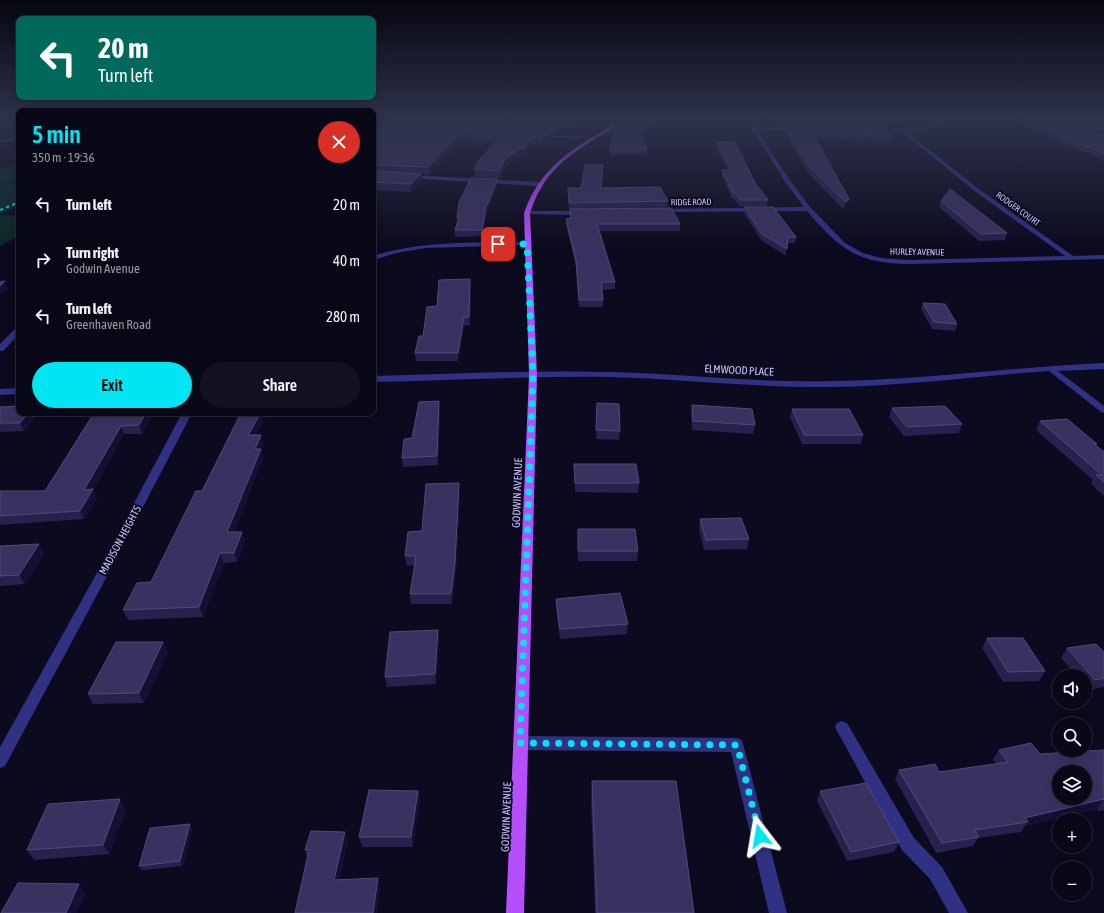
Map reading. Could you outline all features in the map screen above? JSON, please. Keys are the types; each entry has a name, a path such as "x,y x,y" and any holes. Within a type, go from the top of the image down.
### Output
{"main road":[{"name":"GODWIN AVENUE","path":"516,913 520,743 533,375 527,213 530,201 538,184 546,174 560,162"}],"street":[{"name":"HURLEY AVENUE","path":"775,162 795,193 808,209 848,248 862,255 881,260 908,262 1104,257"},
{"name":"RODGER COURT","path":"941,162 978,191 1072,258"},
{"path":"404,177 538,184"},
{"name":"RIDGE ROAD","path":"652,212 808,209"},
{"path":"527,213 589,212"},
{"path":"376,257 395,251 426,246 527,244"},
{"path":"0,349 16,333"},
{"name":"ELMWOOD PLACE","path":"376,379 533,375 644,376 758,384 834,384 1104,366"},
{"path":"1051,369 1104,410"},
{"path":"0,392 16,391"},
{"name":"MADISON HEIGHTS","path":"0,761 52,667 185,416"},
{"path":"842,727 908,844 936,873 959,913"},
{"path":"520,743 737,745 778,913"}],"green space":[{"path":"16,165 16,207 0,214 0,168"},
{"path":"0,215 16,216 16,237 0,246"}],"building":[{"path":"376,162 433,162 428,167 376,165"},
{"path":"478,162 504,162 500,171 474,169"},
{"path":"727,162 745,162 755,183 768,200 740,200 735,193 733,193 722,170 732,170"},
{"path":"806,162 828,162 849,199 845,202"},
{"path":"585,165 603,165 601,188 660,187 668,201 569,203 568,188 581,188"},
{"path":"376,171 421,174 411,184 376,182"},
{"path":"471,178 498,179 486,207 482,230 455,230 459,218 457,218 459,202"},
{"path":"950,189 1007,233 981,234 941,201"},
{"path":"744,207 773,207 796,237 788,237 787,249 762,234"},
{"path":"671,208 680,224 597,224 615,282 601,282 603,300 579,300 576,260 566,219 571,218 570,209"},
{"path":"470,279 469,317 464,317 458,353 415,353 419,336 423,336 427,307 437,306 439,280"},
{"path":"923,303 945,304 957,324 934,322"},
{"path":"439,401 437,456 402,458 404,439 412,438 419,402"},
{"path":"597,403 619,404 620,431 596,430"},
{"path":"692,405 752,409 755,425 693,421"},
{"path":"16,406 16,416 26,416 20,423 0,423 0,407"},
{"path":"945,406 962,424 907,427 892,408"},
{"path":"792,409 849,409 863,435 804,435"},
{"path":"92,416 144,416 139,425 121,426 84,490 93,489 80,511 0,516 0,491 45,491"},
{"path":"240,416 259,416 248,435 261,435 255,449 261,449 227,532 242,532 234,553 220,553 199,607 123,610 137,583 151,582 196,491 202,491"},
{"path":"1067,419 1097,444 1094,444 1104,452 1104,482 1096,475 1102,475 1040,421"},
{"path":"574,464 636,464 639,483 575,483"},
{"path":"459,483 455,563 451,594 410,594 416,556 405,556 408,532 422,531 426,484"},
{"path":"741,518 749,539 706,540 700,519"},
{"path":"578,529 635,529 638,551 578,551"},
{"path":"39,544 19,575 0,576 0,546"},
{"path":"620,593 628,624 560,629 556,599"},
{"path":"438,630 435,674 385,677 390,632"},
{"path":"987,638 1023,638 1045,671 1008,672"},
{"path":"116,642 163,642 139,693 88,694"},
{"path":"1096,644 1104,652 1104,678 1095,680 1092,677 1092,669 1085,669 1067,648"},
{"path":"1031,743 1040,754 1052,753 1052,757 1092,757 1092,751 1104,750 1104,799 1092,802 1092,765 1052,765 1052,805 1079,805 1025,818 1028,822 975,830 979,837 942,843 899,770 935,764 939,772 1008,762 999,750"},
{"path":"592,781 676,781 694,913 597,913"},
{"path":"866,783 899,842 851,852 820,791"},
{"path":"369,790 418,791 411,837 359,837"},
{"path":"120,799 103,845 27,850 48,804"},
{"path":"190,824 180,861 139,866 150,828"},
{"path":"311,831 345,832 334,880 378,878 373,913 295,913 309,850 305,850"},
{"path":"18,883 79,884 66,913 1,913"}],"waterway":[{"path":"0,186 16,180"}],"railway":[{"path":"0,210 16,203"}],"route":[{"path":"498,244 527,244 533,375 520,743 737,745 760,836"}]}
